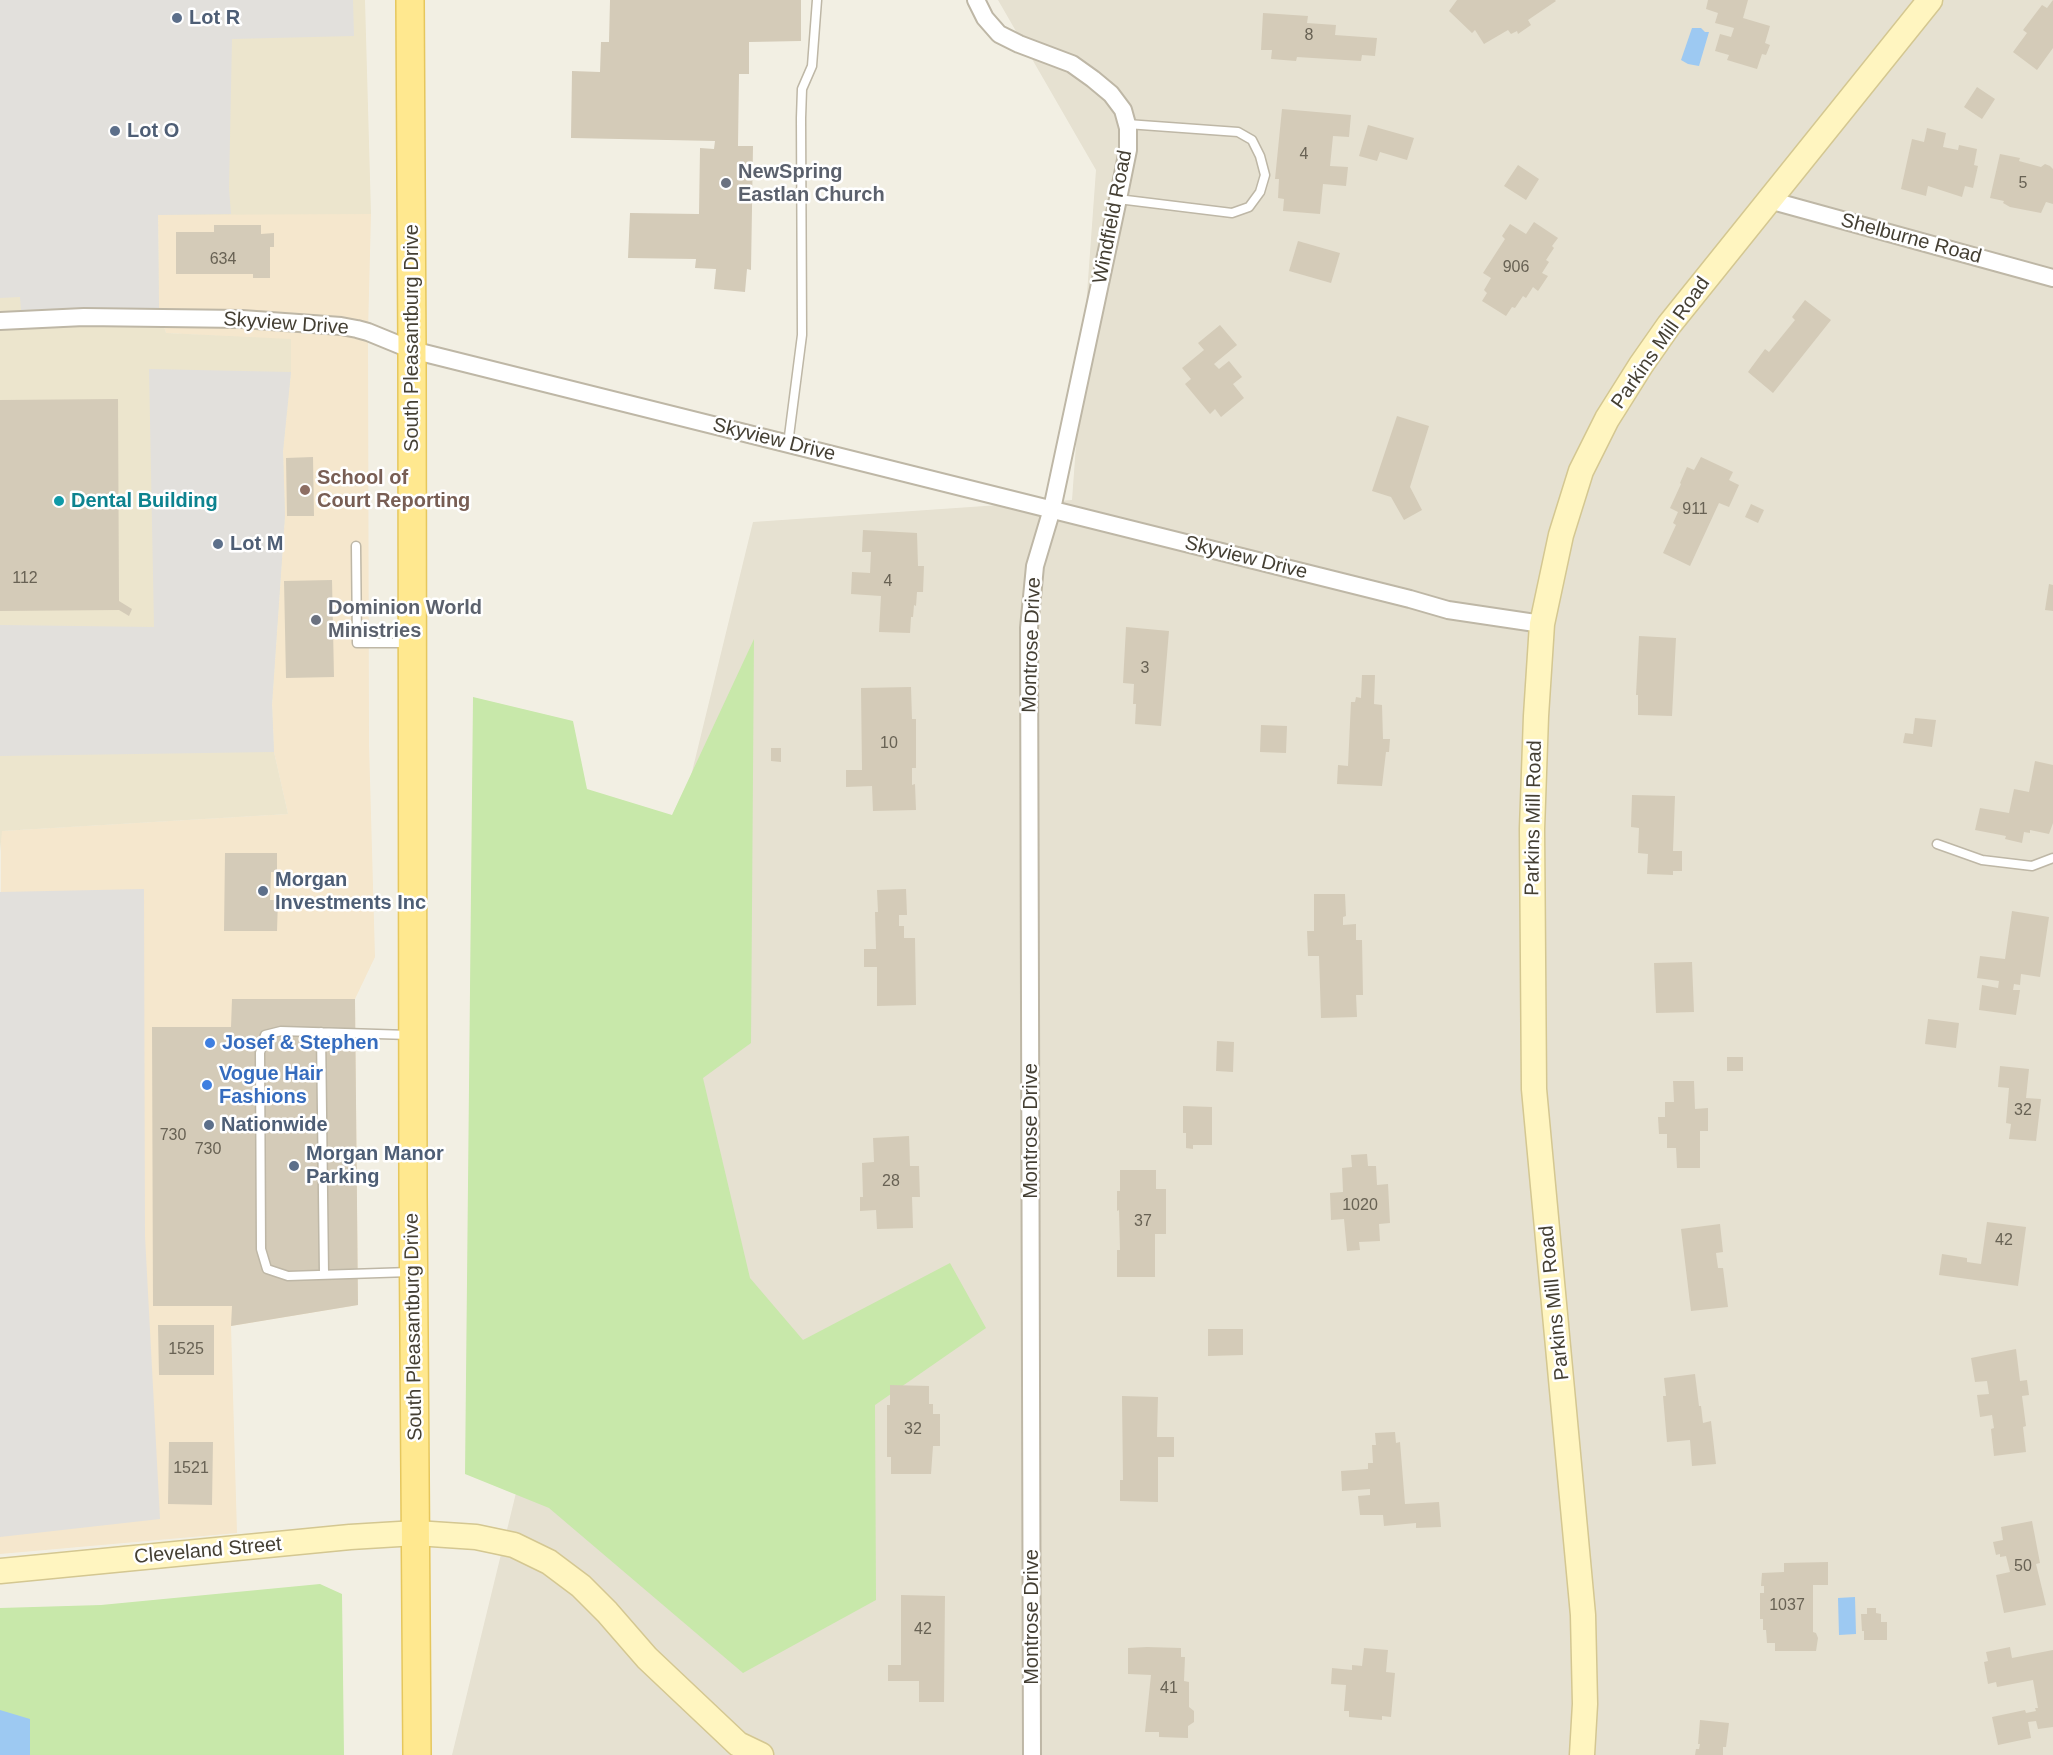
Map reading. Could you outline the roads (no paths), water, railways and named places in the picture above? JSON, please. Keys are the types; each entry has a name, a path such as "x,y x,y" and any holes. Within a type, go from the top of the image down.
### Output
{"main road":[{"name":"South Pleasantburg Drive","path":"410,0 417,1755"}],"street":[{"name":"Windfield Road","path":"976,0 986,18 999,34 1072,64 1094,79 1111,94 1123,110 1127,124 1128,150 1052,509"},
{"name":"Parkins Mill Road","path":"1582,1755 1585,1704 1583,1615 1534,1089 1532,829 1542,624 1560,535 1581,471 1607,419 1641,365 1670,325 1930,0"},
{"name":"Shelburne Road","path":"1769,200 2053,278"},
{"name":"Skyview Drive","path":"0,321 84,317 254,320 349,328 368,332 412,350 1448,610 1542,624"},
{"name":"Montrose Drive","path":"1032,1755 1029,628 1035,566 1052,509"},
{"name":"Cleveland Street","path":"0,1571 350,1537 416,1533 485,1539 514,1545 549,1562 581,1586 647,1658 737,1749 761,1755"}],"lane":[{"path":"788,444 802,335 802,88 812,66 817,0"},
{"path":"1118,199 1232,213 1249,207 1260,192 1265,175 1260,156 1252,140 1238,132 1127,124"},
{"path":"356,546 357,643 412,643"},
{"path":"1937,844 1982,860 2032,866 2053,858"},
{"path":"413,1035 281,1031 265,1035 260,1053 261,1249 267,1269 288,1276 414,1272"},
{"path":"321,1032 324,1274"}],"water":[{"path":"1692,28 1701,28 1709,32 1699,66 1681,60"},
{"path":"1855,1597 1856,1634 1839,1635 1838,1598"},
{"path":"0,1710 30,1719 30,1755 0,1755"}],"place":[{"name":"Lot R","path":"177,18"},
{"name":"Lot O","path":"115,131"},
{"name":"NewSpring Eastlan Church","path":"726,183"},
{"name":"School of Court Reporting","path":"305,490"},
{"name":"Dental Building","path":"59,501"},
{"name":"Lot M","path":"218,544"},
{"name":"Dominion World Ministries","path":"316,620"},
{"name":"Morgan Investments Inc","path":"263,891"},
{"name":"Josef & Stephen","path":"210,1043"},
{"name":"Vogue Hair Fashions","path":"207,1085"},
{"name":"Nationwide","path":"209,1125"},
{"name":"Morgan Manor Parking","path":"294,1166"}]}
